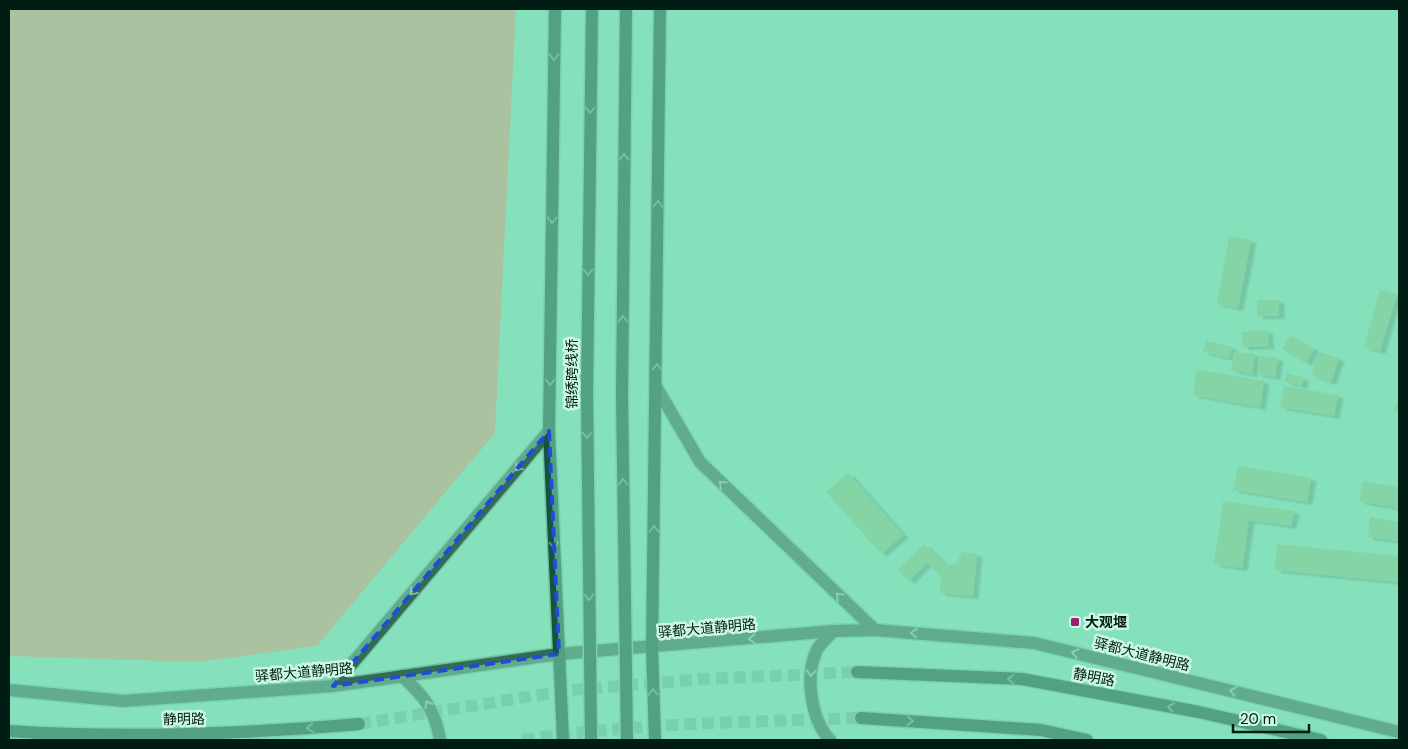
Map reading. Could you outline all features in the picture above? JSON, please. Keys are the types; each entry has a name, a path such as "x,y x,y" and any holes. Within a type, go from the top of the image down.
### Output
{"main road":[{"path":"555,9 549,431 563,740"},
{"name":"锦绣跨线桥","path":"592,9 587,393 592,740"},
{"path":"626,9 622,396 627,740"},
{"path":"655,740 652,648 660,9"},
{"name":"静明路","path":"857,672 1022,679 1199,712 1321,740"},
{"path":"861,718 1041,730 1087,740"},
{"name":"静明路","path":"9,732 75,736 242,733 359,724"}],"street":[{"path":"656,388 700,462 875,630"},
{"path":"333,686 549,431"},
{"name":"驿都大道静明路","path":"9,690 123,701 333,686 559,654 652,648 833,631 875,630 1034,643 1399,732"},
{"path":"830,740 814,708 810,688 812,664 817,650 833,631"},
{"path":"402,676 422,694 427,702 436,718 440,740"}],"highlighted area":[{"path":"549,431 559,654 333,686"}],"shaded area":[{"path":"9,9 516,9 495,433 317,646 198,662 9,656"}],"building":[{"path":"1229,236 1251,240 1238,308 1217,304"},
{"path":"1380,289 1397,294 1380,351 1364,347"},
{"path":"1257,300 1279,300 1279,316 1257,316"},
{"path":"1267,330 1269,346 1243,347 1241,332"},
{"path":"1290,335 1314,349 1306,363 1282,349"},
{"path":"1206,341 1232,347 1229,358 1203,352"},
{"path":"1234,352 1255,354 1252,374 1231,370"},
{"path":"1319,352 1339,358 1331,382 1311,375"},
{"path":"1259,356 1278,358 1275,377 1257,374"},
{"path":"1197,369 1264,381 1260,407 1193,395"},
{"path":"1287,373 1304,378 1301,386 1284,381"},
{"path":"1284,386 1338,395 1334,416 1280,407"},
{"path":"1399,397 1399,411 1394,409"},
{"path":"1238,466 1311,478 1307,502 1233,490"},
{"path":"848,473 903,535 881,554 826,492"},
{"path":"1363,481 1399,487 1399,508 1359,501"},
{"path":"1223,501 1294,511 1291,526 1249,520 1242,568 1214,564"},
{"path":"1370,517 1399,522 1399,541 1368,537"},
{"path":"924,544 945,565 956,564 962,552 977,554 973,596 940,593 941,577 927,563 909,581 898,570"},
{"path":"1277,544 1399,556 1399,582 1275,570"}],"tunnel":[{"path":"359,724 571,690 704,679 857,672"},
{"path":"523,740 565,734 650,727 861,718"}],"place":[{"name":"大观堰","path":"1075,622"}]}
